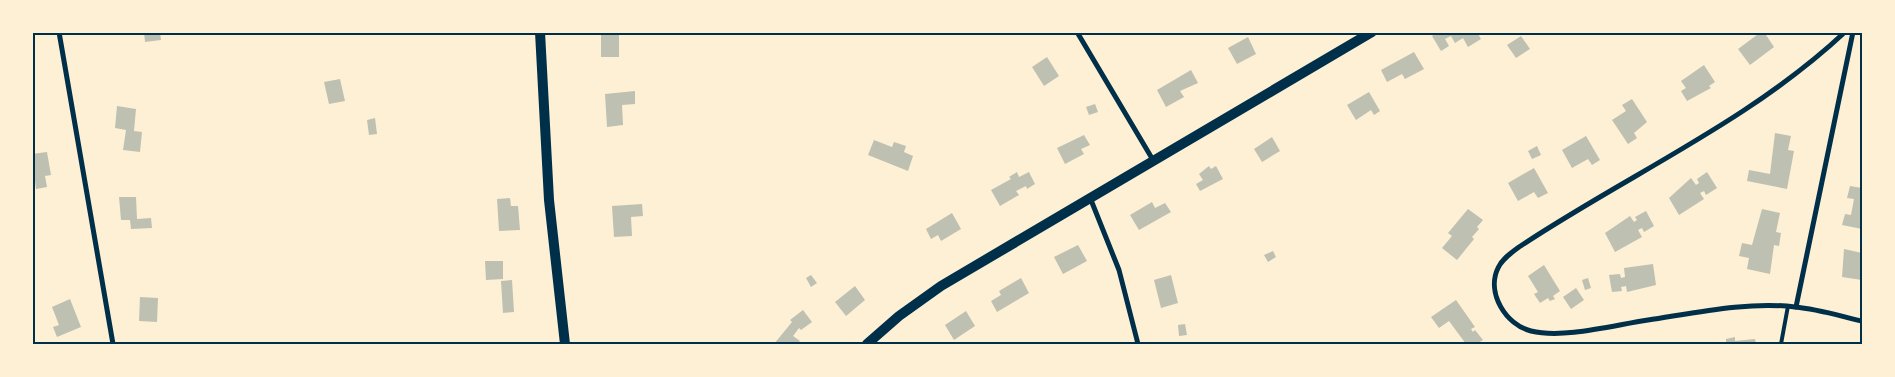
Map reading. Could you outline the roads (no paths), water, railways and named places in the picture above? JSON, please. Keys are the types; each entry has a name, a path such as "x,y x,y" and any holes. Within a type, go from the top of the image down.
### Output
{"main road":[{"path":"540,32 549,200 565,344"},
{"path":"867,344 899,316 941,286 1091,200 1372,32"}],"street":[{"path":"59,32 113,344"},
{"path":"1077,32 1154,161"},
{"path":"1845,32 1819,56 1777,87 1715,128 1519,247 1499,266 1494,283 1496,296 1509,318 1523,328 1542,333 1565,332 1718,310 1788,306 1862,321"},
{"path":"1796,307 1853,32"},
{"path":"1091,200 1119,270 1138,344"}],"lane":[{"path":"1781,344 1788,306"}]}
